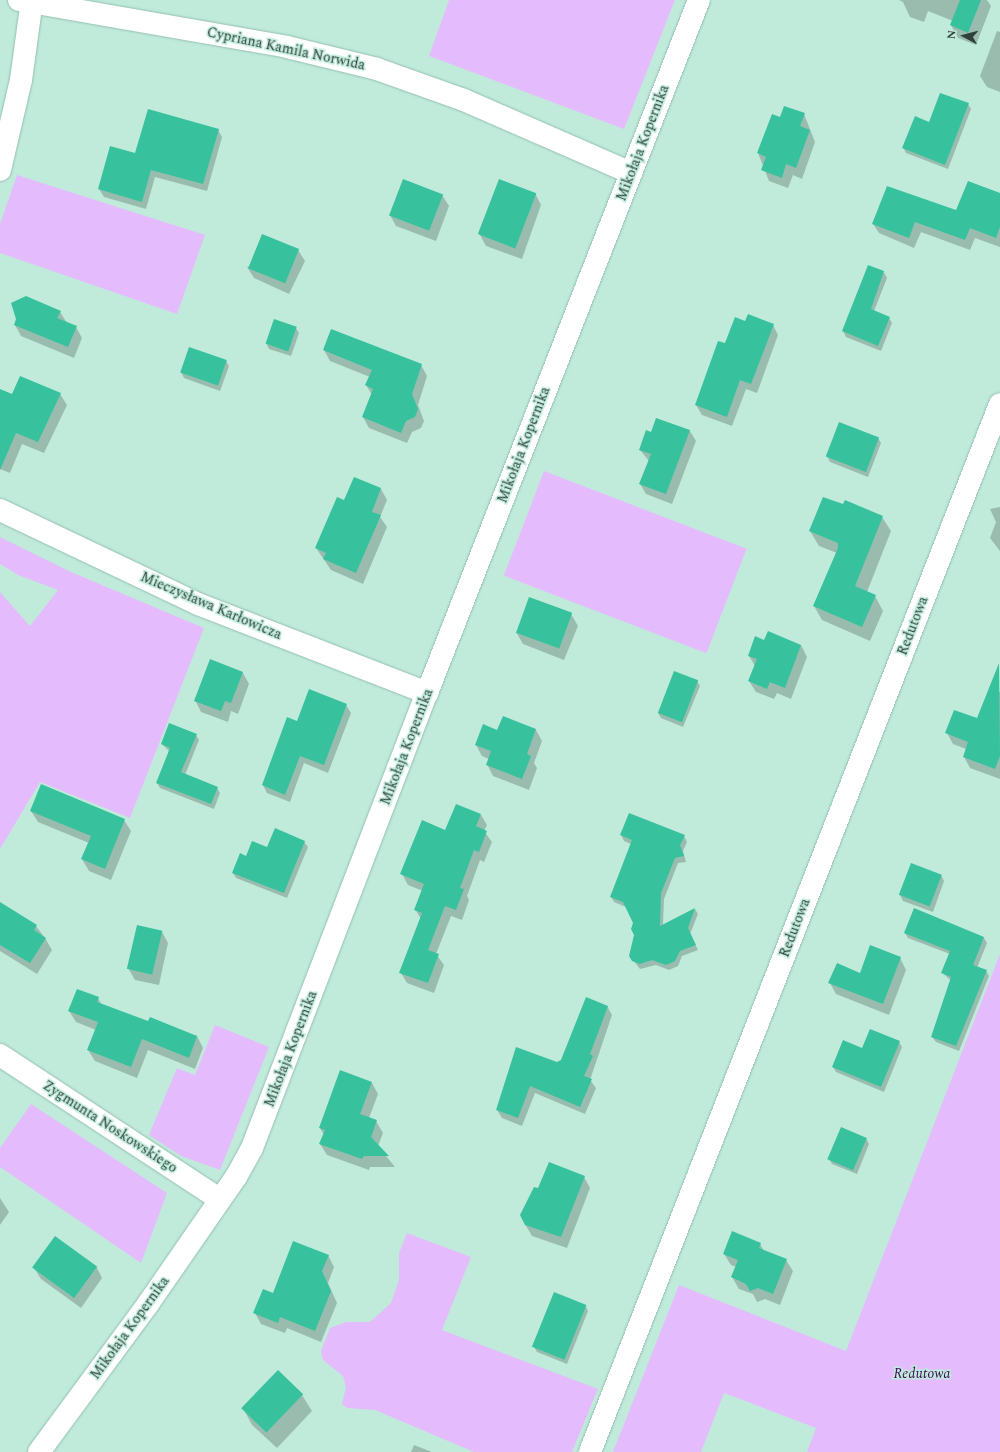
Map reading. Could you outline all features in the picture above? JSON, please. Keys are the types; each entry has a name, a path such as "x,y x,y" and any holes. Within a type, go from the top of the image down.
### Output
{"street":[{"name":"Mikołaja Kopernika","path":"39,1452 148,1304 252,1148 427,693 699,0"},
{"name":"Cypriana Kamila Norwida","path":"28,1 287,46 376,68 464,100 631,173"},
{"path":"0,170 21,80 28,1"},
{"name":"Redutowa","path":"590,1452 1000,404"},
{"name":"Mieczysława Karłowicza","path":"0,510 198,604 427,693"},
{"name":"Zygmunta Noskowskiego","path":"0,1055 219,1199"}],"green space":[{"path":"449,0 675,0 624,129 429,56"},
{"path":"17,175 205,235 177,314 0,253 0,224"},
{"path":"544,471 747,549 706,653 504,576"},
{"path":"0,537 71,572 204,628 130,818 40,782 0,849 0,592 30,626 58,590 18,575 0,564"},
{"name":"Redutowa","path":"1000,954 1000,1452 807,1452 816,1428 724,1393 701,1452 613,1452 679,1285 846,1351"},
{"path":"215,1025 269,1047 220,1170 181,1156 149,1135 177,1068 195,1075"},
{"path":"31,1104 167,1193 141,1263 0,1167 0,1148"},
{"path":"407,1233 471,1257 442,1330 598,1389 572,1452 474,1452 375,1410 347,1408 342,1404 346,1387 343,1376 323,1360 321,1351 330,1328 346,1322 370,1322 391,1303 399,1280 399,1253"}],"building":[{"path":"960,0 981,0 968,33 950,25"},
{"path":"940,93 969,103 945,165 902,148 915,116 929,122"},
{"path":"784,106 805,113 800,126 810,130 796,168 786,164 782,178 761,170 766,157 757,153 772,114 780,117"},
{"path":"148,109 219,129 203,184 151,170 142,202 98,189 110,146 135,153"},
{"path":"403,179 443,194 429,231 389,215"},
{"path":"499,179 536,193 515,248 478,234"},
{"path":"968,181 1000,193 1000,227 996,238 970,228 965,240 915,222 909,238 872,224 887,186 956,210"},
{"path":"262,234 299,249 285,283 248,268"},
{"path":"868,265 884,271 871,309 890,317 878,346 842,331"},
{"path":"26,296 61,311 57,318 77,326 68,347 14,325 16,319 11,303"},
{"path":"748,314 774,324 751,384 740,380 727,417 695,405 718,341 725,343 735,317 745,321"},
{"path":"274,319 297,327 288,351 266,344"},
{"path":"331,329 422,364 412,394 418,409 415,417 406,421 401,433 362,417 373,389 365,385 372,370 323,350"},
{"path":"189,347 227,360 218,386 180,373"},
{"path":"20,376 61,393 38,442 16,433 0,470 0,389 12,394"},
{"path":"656,418 690,430 666,494 639,484 651,454 639,450 646,430 651,432"},
{"path":"839,422 879,437 866,472 826,457"},
{"path":"354,477 381,488 372,512 381,515 356,573 323,559 326,553 315,548 337,497 344,500"},
{"path":"823,497 843,504 845,500 883,516 855,586 876,595 862,627 813,606 838,548 838,543 809,531"},
{"path":"529,597 572,613 559,648 516,633"},
{"path":"768,631 801,645 785,688 770,682 767,689 748,681 757,659 748,656 755,636 764,640"},
{"path":"210,659 243,672 231,703 225,701 221,711 194,701"},
{"path":"999,663 1000,756 995,769 963,757 968,742 945,733 954,710 977,718"},
{"path":"674,671 698,680 682,722 658,713"},
{"path":"309,689 347,704 324,765 300,756 285,795 262,785 287,717 297,721"},
{"path":"503,716 536,729 527,754 531,756 522,779 486,765 491,751 475,745 483,724 497,730"},
{"path":"169,723 197,734 181,772 218,787 211,804 156,783 170,748 161,744"},
{"path":"41,784 125,819 105,869 81,859 91,836 30,811"},
{"path":"456,804 481,814 476,826 487,831 479,852 474,850 460,888 464,889 456,910 445,906 428,950 439,954 428,983 399,973 422,913 414,910 424,884 400,874 422,820 445,830"},
{"path":"629,813 685,835 680,845 684,856 675,858 661,893 660,926 695,908 688,928 696,945 680,951 675,961 666,965 652,960 640,964 632,961 629,956 634,935 631,929 633,923 623,902 610,897 632,840 620,835"},
{"path":"275,828 305,841 284,893 232,873 240,853 246,856 252,841 267,847"},
{"path":"911,863 942,875 930,907 899,895"},
{"path":"0,902 37,925 34,930 46,938 30,963 0,945"},
{"path":"914,908 984,937 973,965 987,970 956,1046 931,1037 951,977 941,973 950,951 904,933"},
{"path":"137,925 162,931 152,975 127,969"},
{"path":"870,945 901,957 883,1004 828,983 837,963 860,973"},
{"path":"77,989 99,997 97,1002 148,1021 150,1017 197,1036 189,1058 142,1039 131,1067 87,1050 98,1022 68,1011"},
{"path":"586,997 608,1006 590,1054 593,1056 584,1076 592,1079 580,1107 530,1086 518,1118 496,1110 516,1047 557,1062 561,1060"},
{"path":"870,1029 900,1041 881,1087 832,1067 843,1040 862,1048"},
{"path":"340,1070 372,1082 360,1114 377,1120 371,1137 389,1156 364,1156 362,1159 319,1144 325,1130 319,1128"},
{"path":"841,1127 867,1138 853,1170 827,1159"},
{"path":"549,1162 585,1176 561,1237 525,1225 520,1215 534,1187 538,1188"},
{"path":"732,1231 761,1243 759,1248 787,1259 773,1294 758,1288 750,1291 746,1284 731,1277 738,1260 723,1254"},
{"path":"55,1236 97,1267 74,1298 32,1268"},
{"path":"293,1241 329,1255 322,1271 331,1291 315,1331 280,1317 278,1323 253,1313 263,1289 273,1293"},
{"path":"554,1292 586,1305 564,1360 532,1347"},
{"path":"278,1370 303,1394 266,1432 241,1408"}]}
